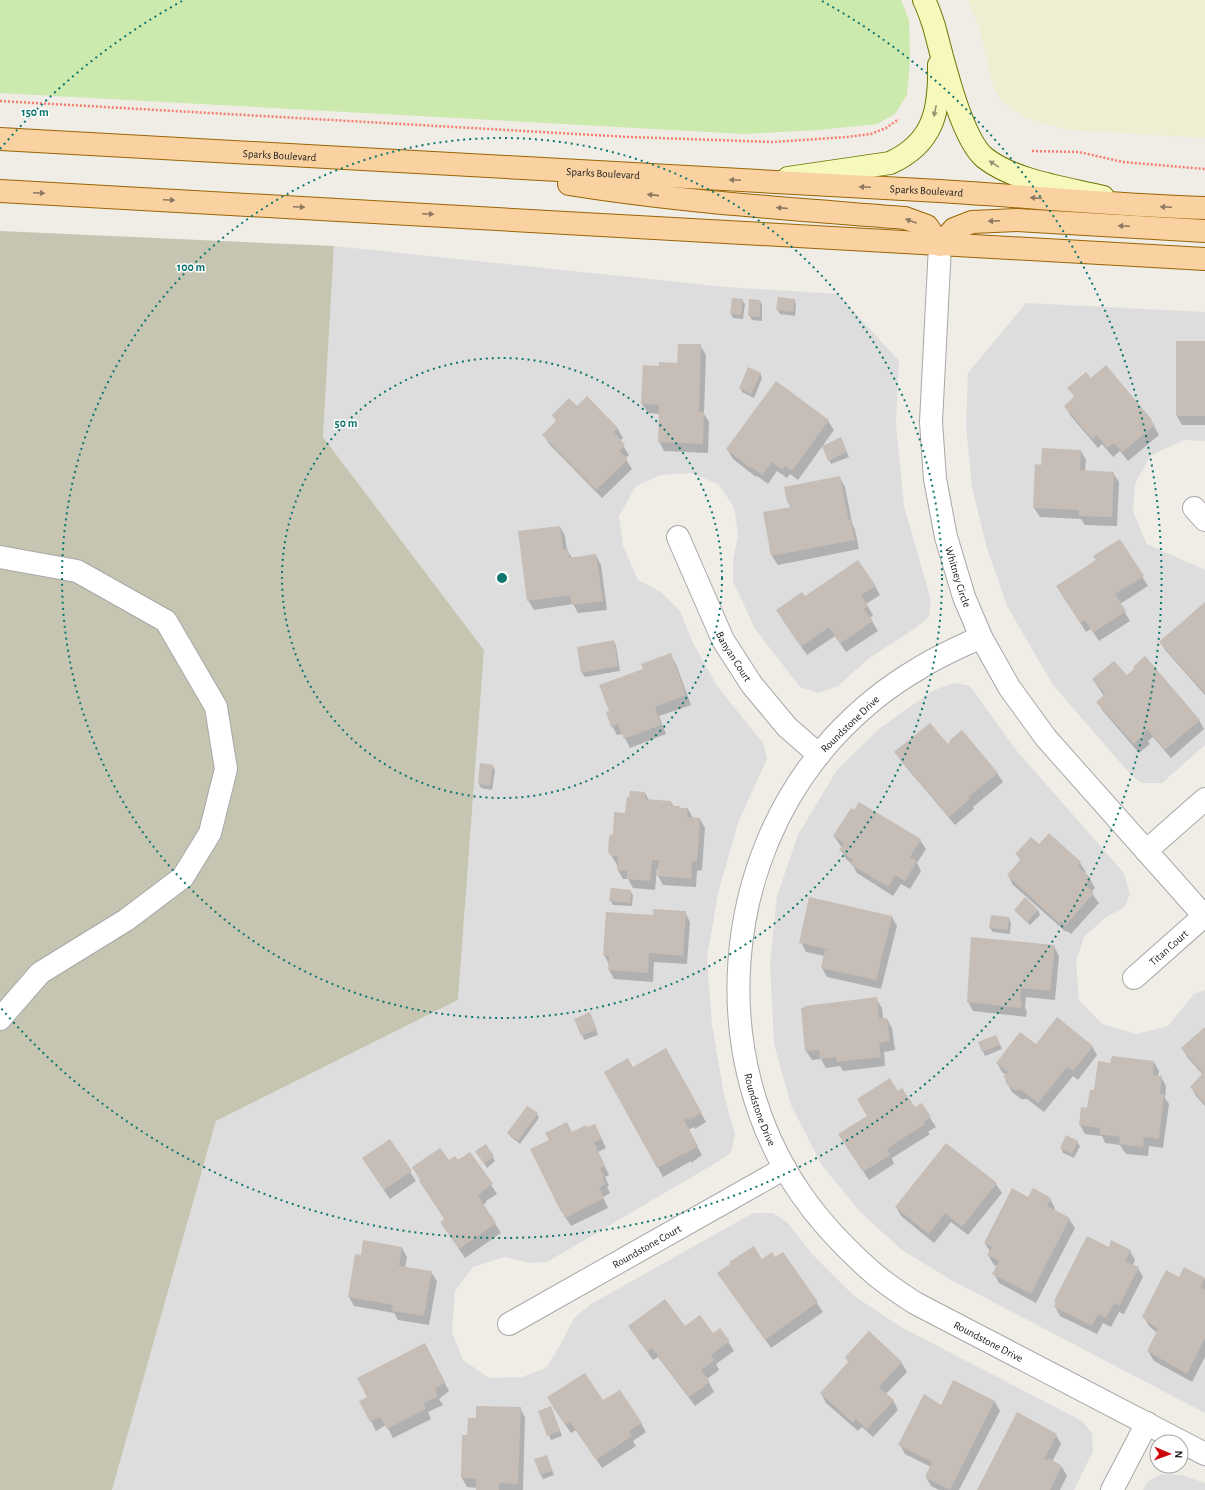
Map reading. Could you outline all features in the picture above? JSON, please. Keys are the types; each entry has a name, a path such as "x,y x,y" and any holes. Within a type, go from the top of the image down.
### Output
{"main road":[{"name":"Sparks Boulevard","path":"0,139 944,191 1139,205 1205,208"},
{"path":"450,164 606,190 753,205 905,218 927,226 940,244"},
{"path":"0,191 1205,259"},
{"path":"940,244 954,230 972,222 1017,220 1205,231"}],"street":[{"path":"924,0 933,24 955,100 971,140 984,157 1004,170 1031,179 1139,205"},
{"path":"760,182 890,163 905,156 915,148 924,137 931,126 936,113 940,83 938,44"},
{"name":"Whitney Circle","path":"940,244 931,422 935,479 946,537 964,597 981,637 1009,687 1046,738 1204,917"},
{"name":"Banyan Court","path":"678,537 724,640 752,685 788,727 819,755"},
{"path":"0,557 77,571 166,621 216,707 226,769 210,833 183,878 126,920 40,973 0,1019"},
{"name":"Roundstone Drive","path":"981,637 918,668 874,699 835,736 819,755 789,798 767,843 751,887 741,937 737,986 741,1040 751,1087 769,1136 785,1168 801,1194 832,1234 872,1272 909,1298 1205,1454"},
{"path":"1146,851 1205,799"},
{"name":"Titan Court","path":"1134,978 1204,917"},
{"name":"Roundstone Court","path":"509,1324 785,1168"},
{"path":"1112,1490 1147,1423"}],"path":[{"path":"0,101 613,136 773,142 871,134 886,128 899,119"},
{"path":"1029,151 1079,152 1123,162 1205,170"}],"shaded area":[{"path":"968,0 1205,0 1205,138 1067,130 1025,118 1003,103 994,89 979,27"},
{"path":"0,231 334,246 323,437 484,650 458,1000 216,1121 112,1490 0,1490"},
{"path":"334,246 726,287 838,294 899,361 896,424 904,506 931,600 929,617 914,629 868,659 838,686 818,693 800,687 755,629 733,581 733,561 738,535 734,507 718,484 691,473 660,475 636,486 619,516 623,546 638,580 661,592 680,611 692,641 717,686 763,743 767,759 739,820 718,893 707,958 712,1024 724,1095 735,1134 731,1153 547,1262 531,1263 504,1257 473,1267 455,1291 452,1332 463,1360 489,1378 522,1377 546,1368 562,1342 574,1318 591,1304 753,1213 773,1213 787,1222 813,1255 853,1295 901,1327 1082,1421 1092,1433 1093,1451 1074,1490 112,1490 216,1121 458,1000 484,650 323,437"},
{"path":"1026,303 1205,312 1205,441 1184,440 1150,456 1135,484 1133,512 1147,544 1205,570 1205,745 1162,783 1142,783 1131,775 1053,685 1007,606 986,545 972,487 966,426 968,373"},
{"path":"954,683 970,686 1017,751 1124,873 1130,894 1124,908 1106,917 1084,937 1076,962 1079,1000 1102,1024 1136,1034 1168,1026 1194,994 1205,990 1205,1413 951,1280 902,1250 860,1212 821,1164 791,1105 774,1044 770,963 777,896 798,835 837,770 880,728 934,690"},
{"path":"1161,1474 1182,1475 1205,1483 1205,1490 1143,1490 1147,1482"}],"green space":[{"path":"0,0 901,0 909,20 910,60 907,95 895,114 877,124 819,130 744,134 0,93"}],"building":[{"path":"778,297 795,299 793,312 776,310"},
{"path":"732,298 743,299 741,315 730,314"},
{"path":"749,299 760,300 760,317 748,316"},
{"path":"1176,341 1205,341 1205,416 1176,416"},
{"path":"678,344 701,344 699,412 704,412 703,444 658,442 659,405 641,404 643,365 659,366 659,362 677,363"},
{"path":"1106,365 1155,425 1122,452 1114,443 1107,448 1097,435 1092,439 1064,406 1075,396 1067,388 1086,372 1091,378"},
{"path":"748,367 761,373 751,394 739,388"},
{"path":"776,381 829,420 792,471 785,466 782,470 772,462 762,475 752,467 750,468 726,449"},
{"path":"587,396 618,428 614,432 625,445 619,451 628,459 596,490 542,435 556,421 552,415 569,398 577,406"},
{"path":"841,437 847,452 828,461 822,446"},
{"path":"1042,448 1081,450 1080,470 1114,472 1112,517 1079,516 1079,510 1033,508 1035,464 1041,465"},
{"path":"840,476 848,520 850,519 855,540 771,556 763,512 791,507 790,502 787,502 784,487"},
{"path":"560,526 563,550 568,549 569,558 596,554 603,601 572,605 570,595 527,601 518,531"},
{"path":"1120,539 1144,576 1115,594 1126,611 1093,633 1085,620 1080,623 1056,586 1096,560 1093,556"},
{"path":"858,560 876,586 861,595 868,606 864,609 873,621 840,644 829,627 801,647 776,610 802,592 805,596"},
{"path":"1205,602 1205,693 1159,642"},
{"path":"614,640 618,666 581,673 577,647"},
{"path":"671,653 686,695 655,707 661,725 624,739 618,724 611,727 606,712 609,711 599,685 643,669 641,664"},
{"path":"1145,656 1200,720 1165,750 1147,729 1143,732 1145,734 1134,744 1096,702 1105,694 1092,679 1114,661 1127,675"},
{"path":"930,723 948,744 950,742 949,741 962,730 998,773 968,797 970,799 949,817 894,752"},
{"path":"480,763 493,765 490,786 478,784"},
{"path":"630,791 645,792 645,799 671,801 671,806 688,808 687,817 700,818 697,861 692,862 691,879 657,876 659,860 652,860 650,881 627,879 627,871 617,870 618,856 611,856 608,852 609,837 613,833 614,812 625,813 627,797 629,797"},
{"path":"859,802 921,839 910,857 917,861 905,881 895,875 888,887 850,864 853,860 839,850 844,843 833,836 851,808 854,810"},
{"path":"1049,833 1081,862 1078,867 1091,878 1085,885 1094,893 1065,926 1061,922 1060,924 1007,875 1021,859 1015,854 1031,837 1039,844"},
{"path":"611,888 631,890 630,903 609,901"},
{"path":"809,897 892,916 876,980 821,968 825,949 828,949 799,943"},
{"path":"1025,897 1038,910 1028,922 1014,910"},
{"path":"653,909 686,911 683,956 649,953 648,973 608,970 609,956 603,955 606,912 653,915"},
{"path":"991,915 1009,917 1008,930 989,928"},
{"path":"971,937 1055,945 1050,991 1021,988 1021,1008 967,1002"},
{"path":"877,997 879,1018 887,1018 890,1041 879,1043 881,1057 837,1062 836,1057 820,1059 819,1050 805,1051 801,1008 805,1006"},
{"path":"590,1012 597,1030 581,1036 574,1019"},
{"path":"1057,1017 1093,1046 1073,1071 1067,1067 1038,1103 1021,1090 1014,1090 1006,1083 1003,1076 1008,1072 996,1063 1020,1032 1036,1044"},
{"path":"1205,1027 1205,1104 1190,1087 1203,1073 1181,1048"},
{"path":"996,1035 1000,1045 982,1052 978,1042"},
{"path":"666,1048 702,1113 689,1120 688,1118 684,1120 698,1146 657,1168 604,1072 628,1058 633,1067"},
{"path":"1112,1056 1154,1061 1153,1075 1162,1076 1160,1094 1164,1094 1159,1139 1144,1137 1143,1147 1119,1144 1120,1137 1099,1134 1100,1128 1079,1125 1081,1107 1087,1108 1090,1090 1094,1090 1098,1061 1110,1063"},
{"path":"890,1078 898,1091 902,1088 915,1107 922,1103 931,1117 923,1122 925,1124 887,1149 890,1155 863,1172 838,1134 867,1116 857,1099"},
{"path":"527,1106 538,1113 518,1141 507,1133"},
{"path":"567,1122 572,1132 586,1125 587,1127 595,1124 602,1139 594,1142 605,1166 600,1168 604,1176 602,1177 606,1184 599,1187 604,1198 565,1218 530,1149 549,1140 545,1133"},
{"path":"1066,1135 1078,1141 1072,1154 1060,1148"},
{"path":"390,1139 412,1171 384,1190 362,1158"},
{"path":"946,1143 997,1183 962,1227 945,1213 929,1234 895,1207"},
{"path":"486,1144 494,1156 484,1164 475,1151"},
{"path":"440,1148 449,1160 455,1156 458,1160 470,1152 493,1184 481,1192 482,1193 478,1196 496,1223 459,1249 440,1222 445,1219 419,1181 420,1180 412,1167"},
{"path":"1012,1188 1028,1197 1033,1188 1051,1198 1047,1206 1070,1218 1031,1294 992,1274 999,1261 987,1255 992,1247 984,1243"},
{"path":"1087,1236 1109,1247 1111,1240 1131,1250 1125,1261 1139,1267 1119,1306 1114,1303 1106,1318 1098,1314 1092,1326 1054,1307 1056,1302 1054,1301"},
{"path":"363,1240 402,1247 399,1266 432,1271 424,1316 392,1311 393,1305 348,1297 355,1254 361,1255"},
{"path":"754,1246 762,1259 772,1252 775,1257 783,1252 818,1302 765,1340 717,1273 730,1264 729,1262"},
{"path":"1184,1267 1205,1278 1200,1287 1205,1290 1205,1338 1187,1374 1147,1351 1158,1329 1142,1317 1166,1270 1179,1277"},
{"path":"665,1299 685,1326 700,1315 713,1333 720,1328 730,1341 711,1355 715,1360 701,1370 710,1382 689,1397 652,1348 647,1352 628,1326"},
{"path":"869,1331 902,1362 879,1387 894,1400 867,1429 856,1419 853,1423 820,1393 849,1361 845,1357"},
{"path":"425,1343 445,1382 435,1389 438,1396 424,1403 426,1409 387,1429 380,1417 370,1422 359,1401 367,1397 357,1378"},
{"path":"585,1373 603,1400 620,1390 642,1423 629,1431 632,1436 596,1460 570,1422 565,1425 547,1397"},
{"path":"953,1380 995,1401 950,1490 925,1477 932,1462 898,1445 924,1394 941,1405"},
{"path":"476,1406 521,1407 518,1484 499,1483 499,1490 476,1490 476,1479 461,1478 462,1435 467,1435 468,1418 476,1418"},
{"path":"551,1406 560,1431 547,1436 538,1411"},
{"path":"1017,1412 1057,1434 1044,1459 1047,1460 1049,1458 1062,1466 1050,1490 977,1490"},
{"path":"547,1455 552,1471 540,1475 534,1459"}]}
